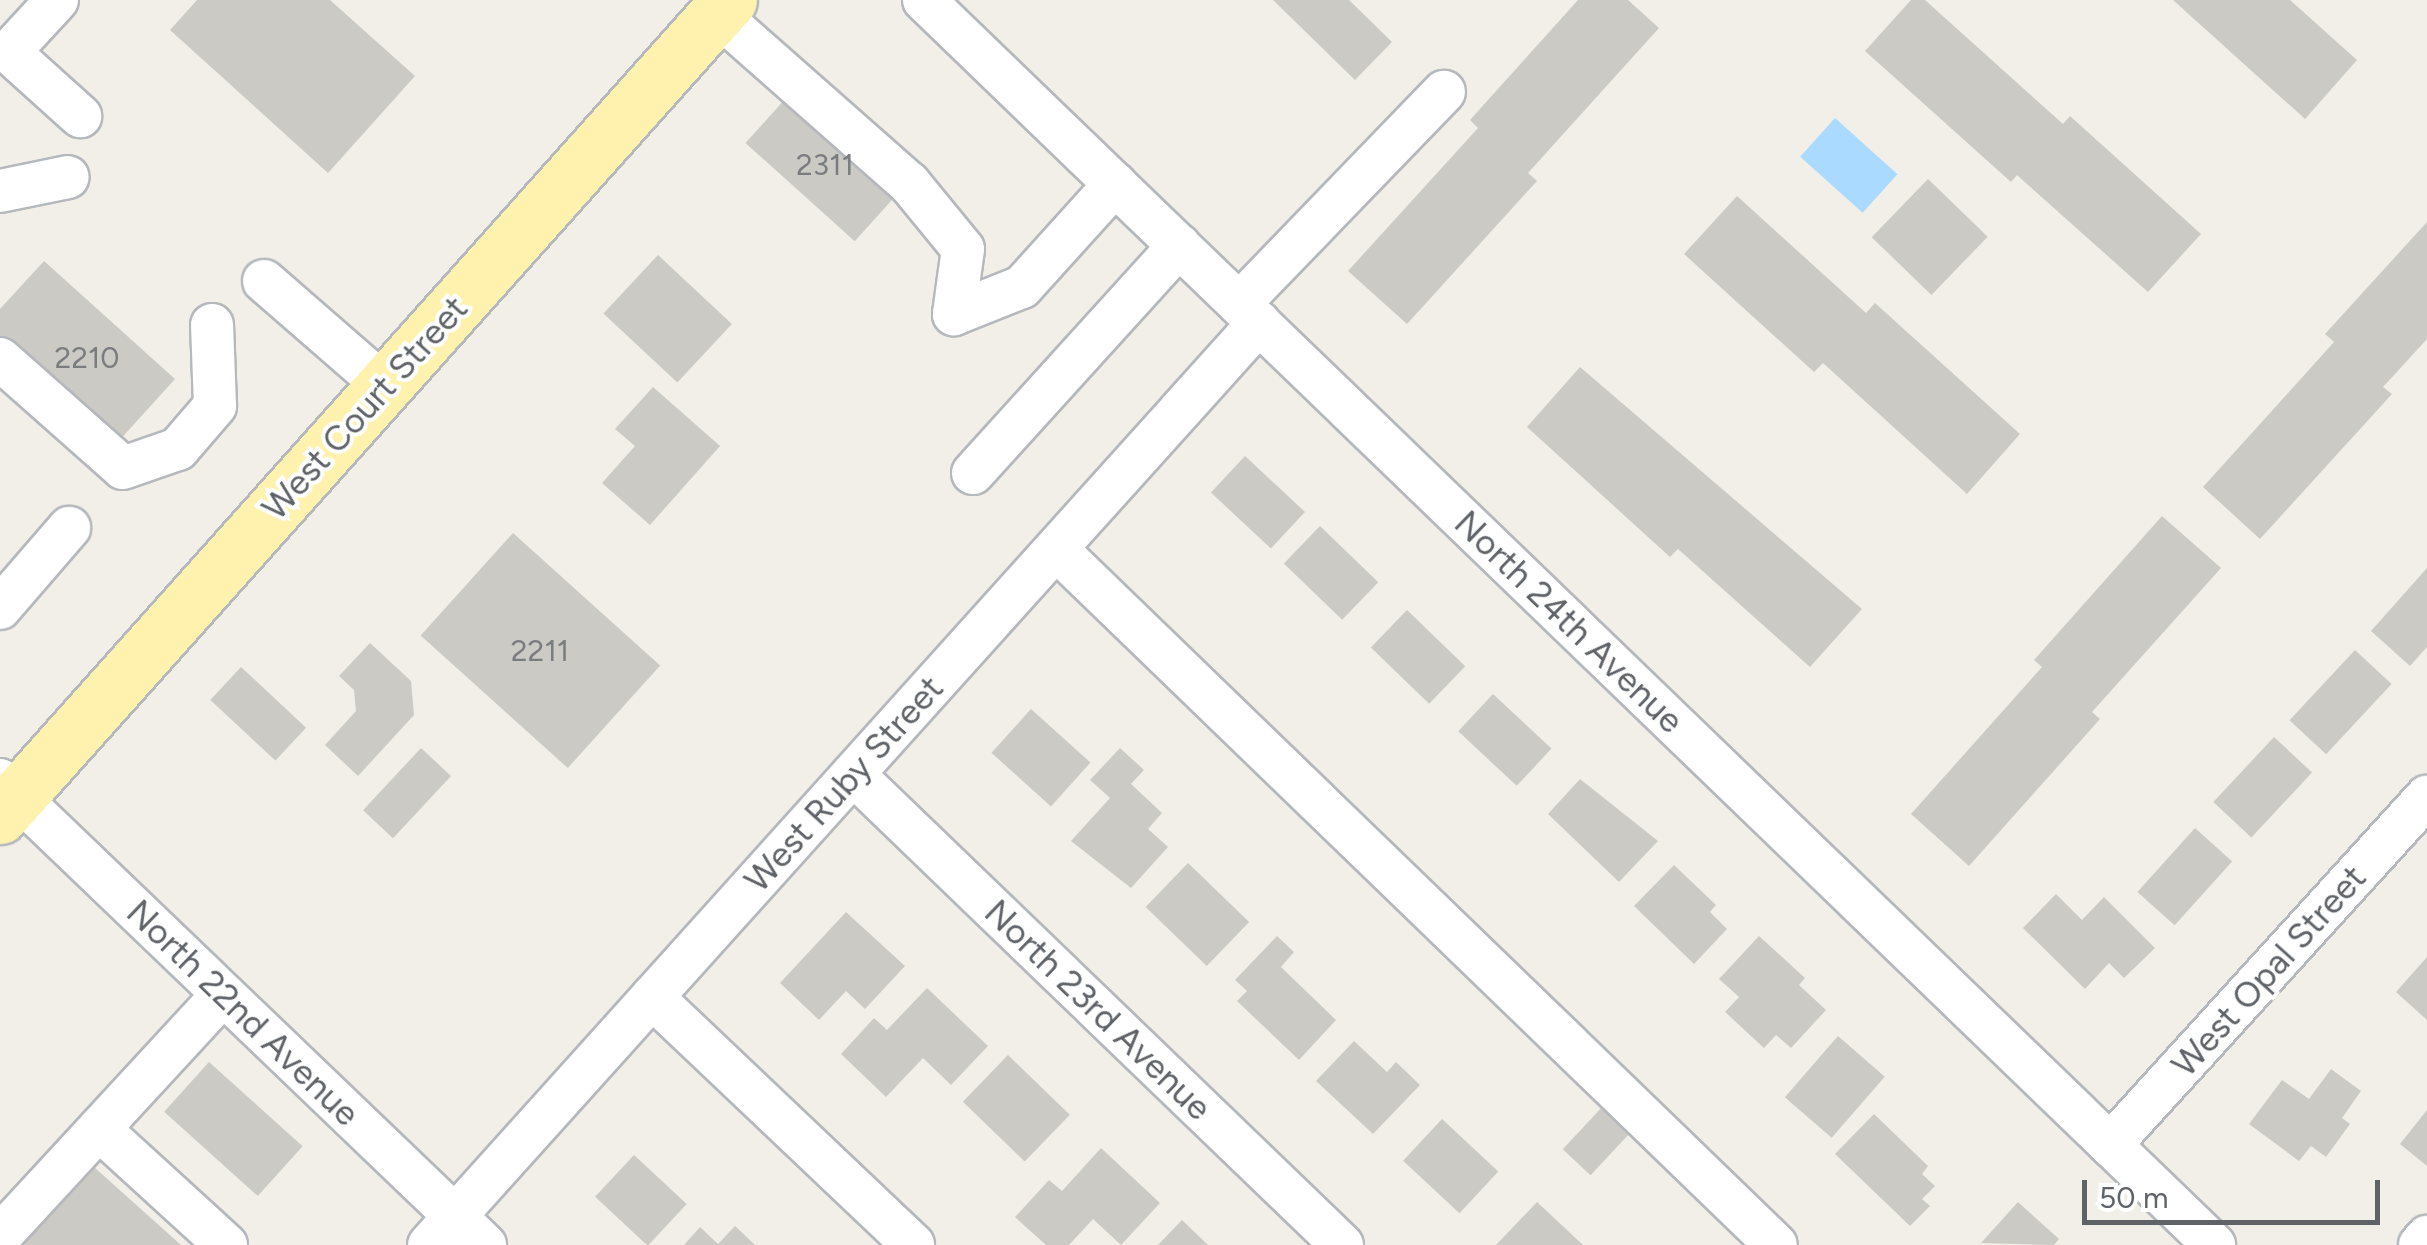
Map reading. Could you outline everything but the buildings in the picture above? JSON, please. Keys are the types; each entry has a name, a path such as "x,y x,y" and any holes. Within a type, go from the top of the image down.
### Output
{"main road":[{"name":"West Court Street","path":"6,798 384,386 723,7"}],"street":[{"path":"57,0 9,52 80,116"},
{"name":"North 24th Avenue","path":"924,0 2214,1245"},
{"path":"723,7 909,183 963,250 954,314 1022,287 1115,184"},
{"name":"West Ruby Street","path":"456,1235 652,997 1056,549 1249,313 1444,92"},
{"path":"0,191 68,177"},
{"path":"973,473 1179,246"},
{"path":"264,281 384,386"},
{"path":"0,359 124,468 178,449 215,406 212,325"},
{"path":"0,608 69,528"},
{"path":"1056,549 1776,1245"},
{"name":"North 23rd Avenue","path":"853,774 1342,1245"},
{"name":"West Opal Street","path":"2110,1145 2427,797"},
{"name":"North 22nd Avenue","path":"6,798 223,994 456,1235"},
{"path":"3,1227 223,994"},
{"path":"652,997 913,1245"},
{"path":"99,1129 226,1245"},
{"path":"2420,1245 2427,1237"}],"water":[{"path":"1835,118 1897,174 1863,213 1800,157"}]}
